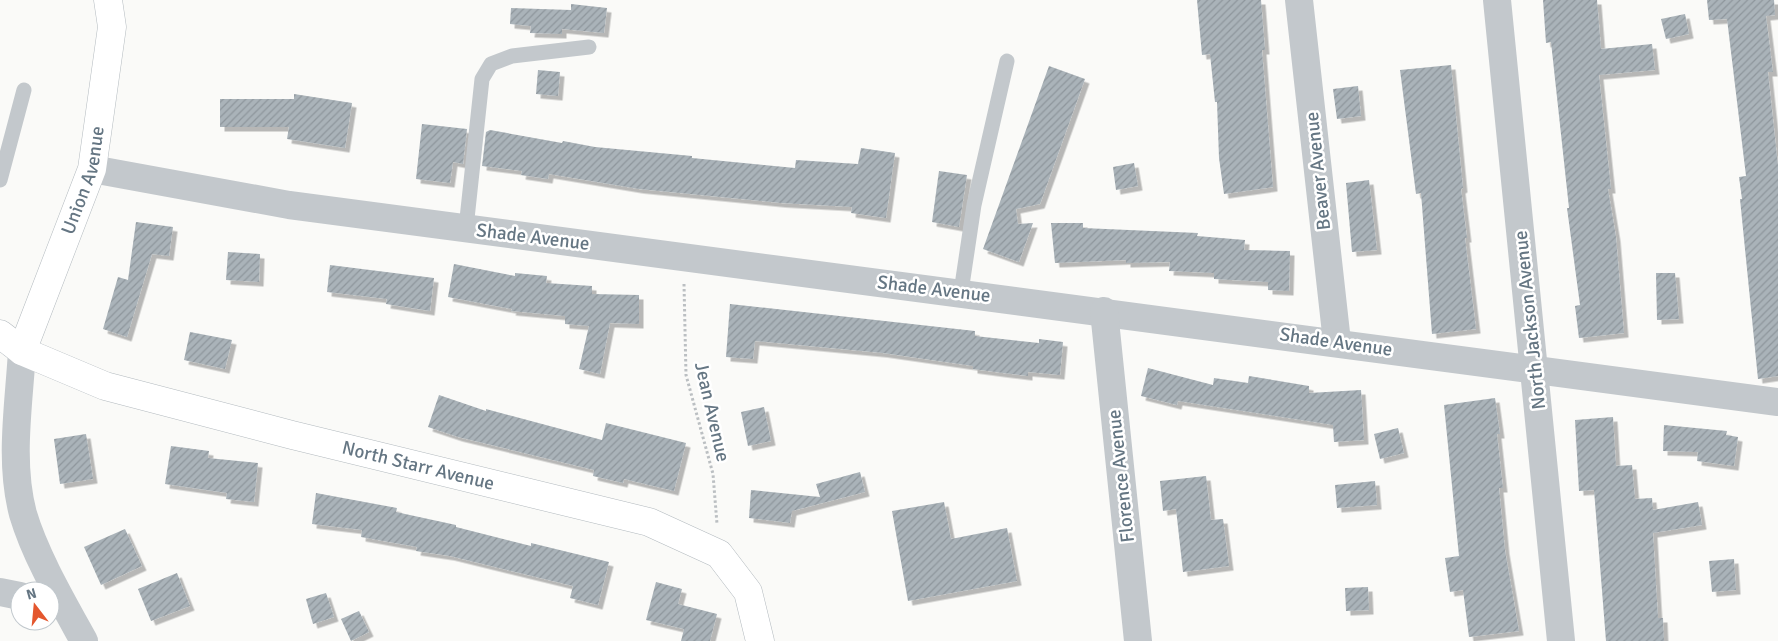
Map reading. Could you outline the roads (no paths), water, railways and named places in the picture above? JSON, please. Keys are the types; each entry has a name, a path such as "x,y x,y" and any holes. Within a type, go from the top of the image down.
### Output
{"street":[{"name":"Union Avenue","path":"22,351 92,168 112,27 108,0"},
{"name":"Beaver Avenue","path":"1299,0 1337,342"},
{"name":"North Jackson Avenue","path":"1498,0 1561,641"},
{"name":"Shade Avenue","path":"92,168 289,206 961,292 1778,402"},
{"name":"Florence Avenue","path":"1104,311 1138,641"},
{"name":"North Starr Avenue","path":"0,334 22,351 105,386 292,435 649,522 719,554 748,592 760,641"},
{"path":"22,351 17,428 18,477 23,514 49,581"},
{"path":"60,607 84,641"}],"lane":[{"path":"466,228 482,79 491,64 512,56 589,47"},
{"path":"961,292 974,205 1007,61"},
{"path":"0,180 5,145 24,90"}]}
